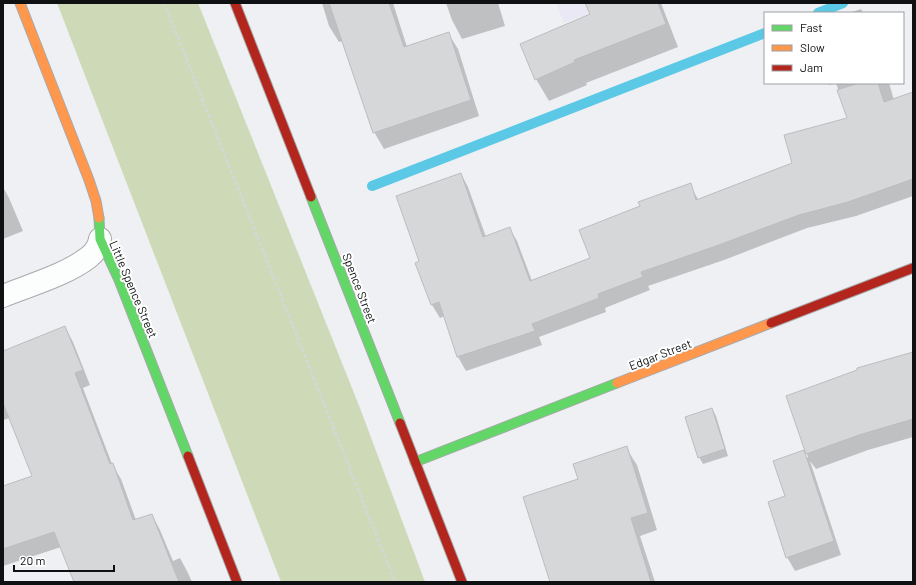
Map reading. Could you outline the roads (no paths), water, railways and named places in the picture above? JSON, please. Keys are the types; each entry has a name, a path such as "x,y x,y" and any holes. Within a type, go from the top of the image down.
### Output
{"street":[{"name":"Little Spence Street","path":"20,3 90,180 100,223 100,239 119,280 237,582"},
{"name":"Spence Street","path":"235,3 462,582"},
{"path":"3,296 75,267 90,257 96,250 100,239"},
{"name":"Edgar Street","path":"415,462 913,268"}],"waterway":[{"path":"820,12 843,3"},
{"path":"372,186 764,33"}]}
